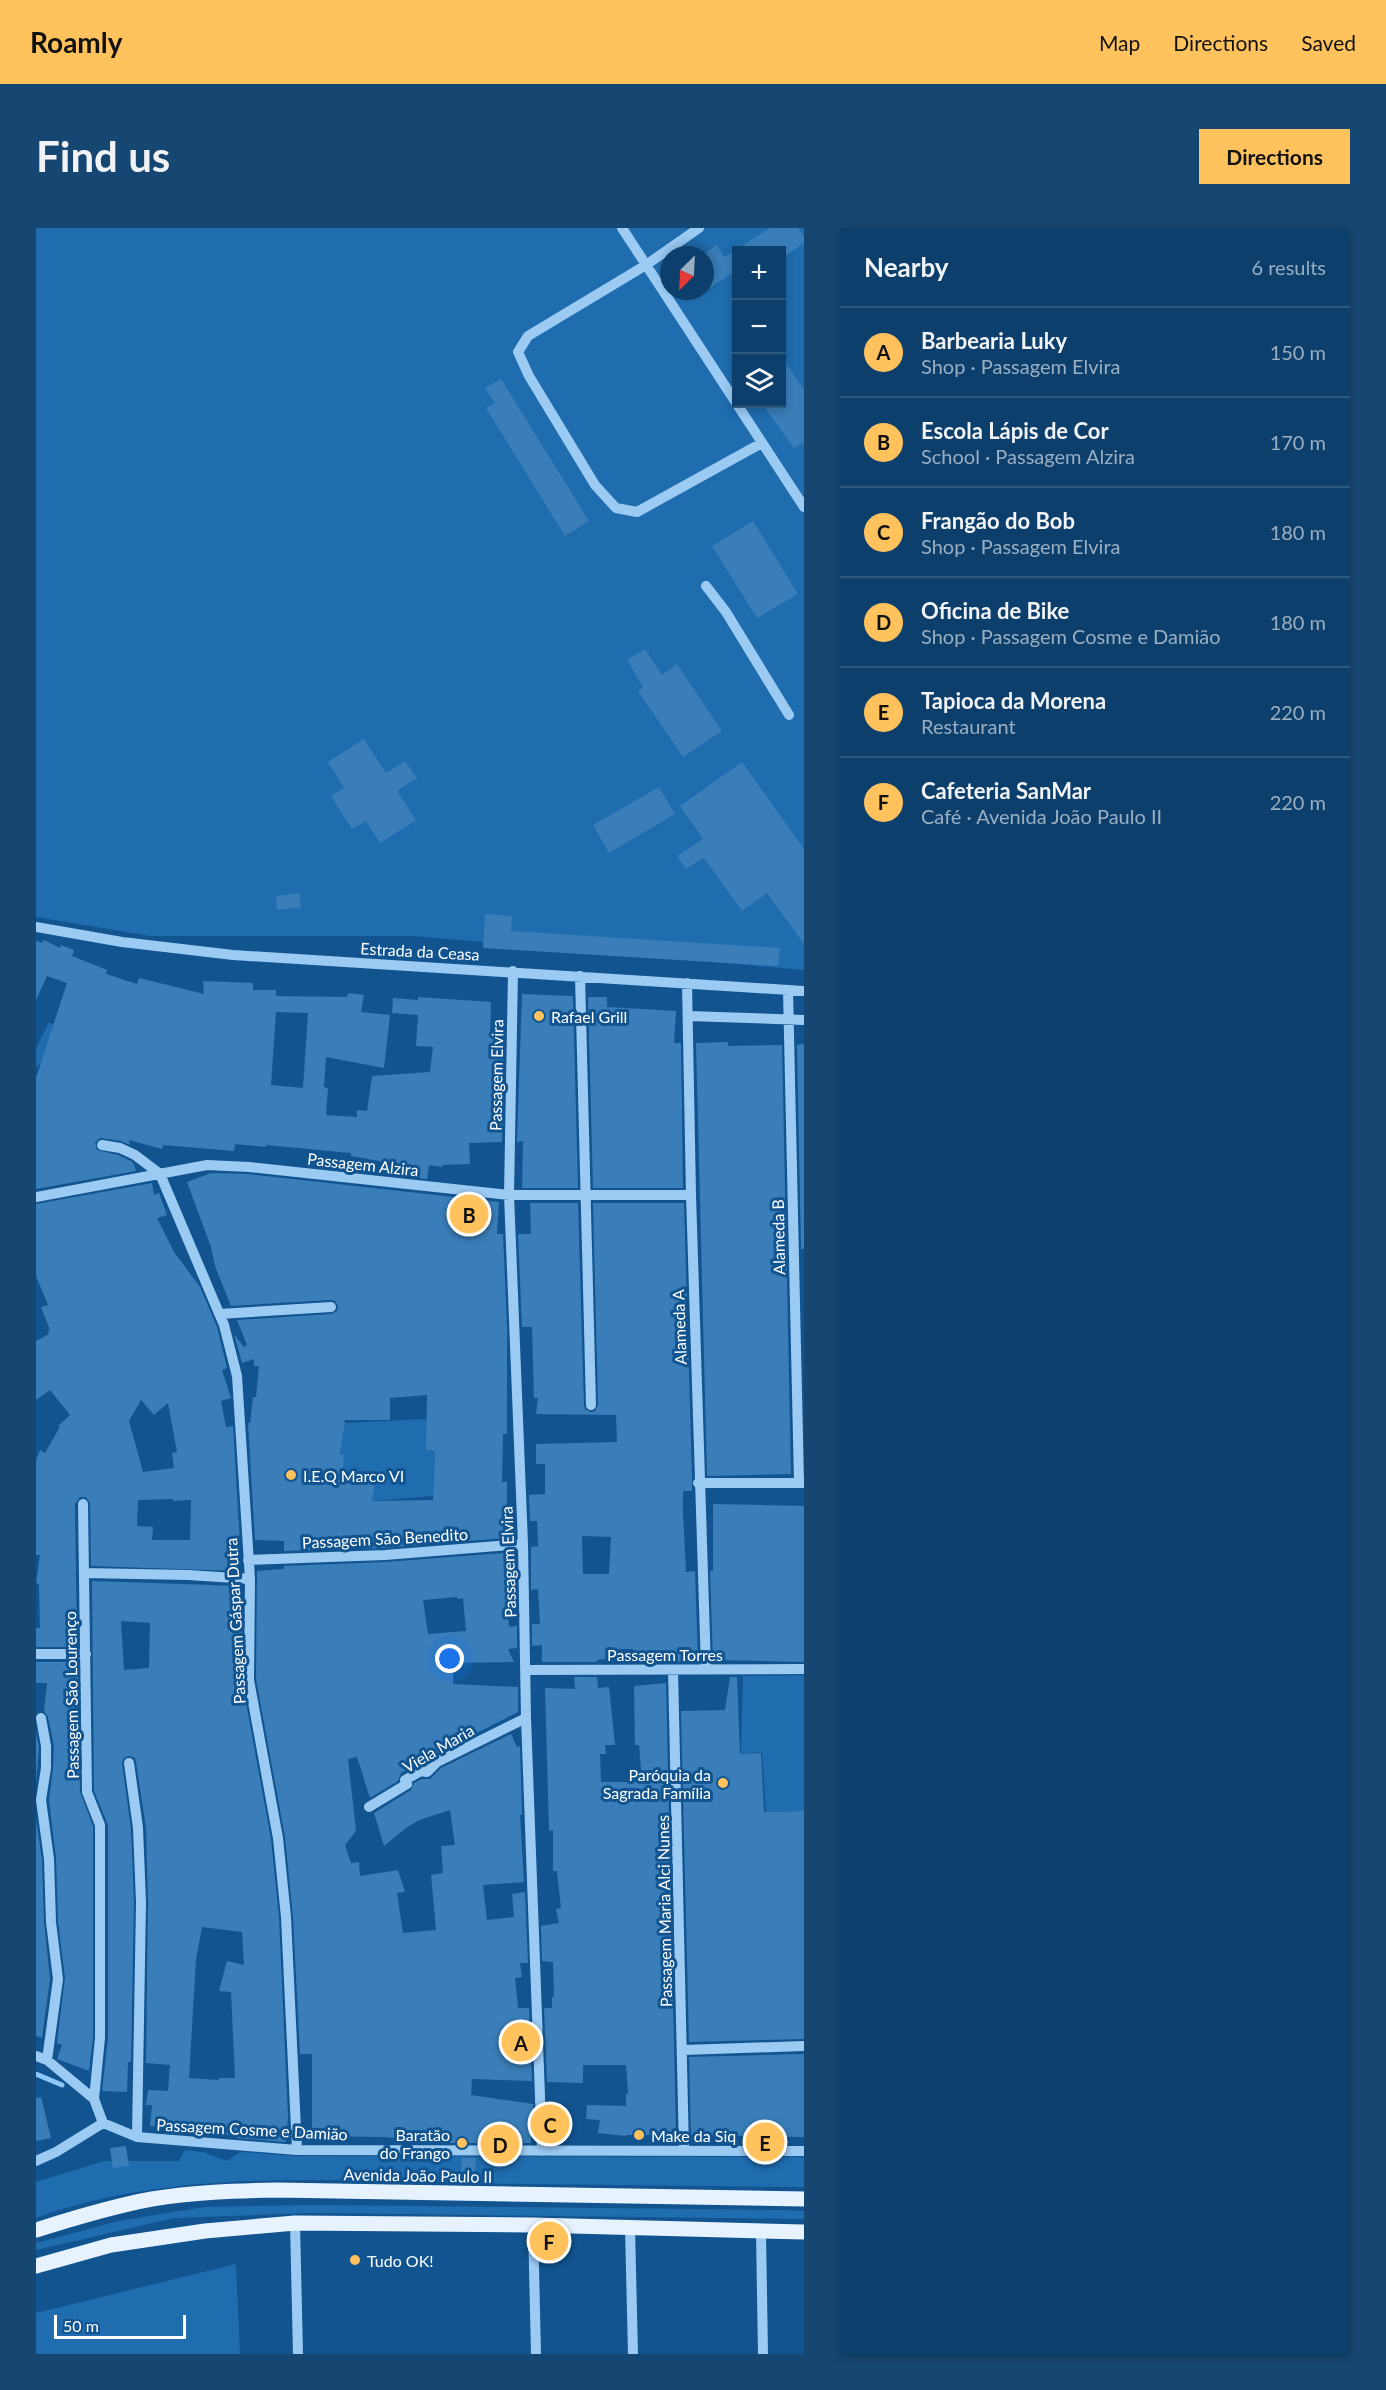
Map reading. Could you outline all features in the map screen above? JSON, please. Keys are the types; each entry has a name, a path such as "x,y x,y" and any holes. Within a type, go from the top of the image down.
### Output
{"main road":[{"name":"Avenida João Paulo II","path":"36,2230 100,2211 153,2199 216,2192 277,2190 804,2199"},
{"path":"36,2266 111,2245 205,2230 295,2223 533,2225 804,2232"}],"street":[{"path":"622,228 804,507"},
{"path":"699,228 646,265 528,336 519,352 529,376 595,486 615,508 637,512 762,443"},
{"path":"706,586 726,612 789,715"},
{"name":"Estrada da Ceasa","path":"36,927 122,942 233,955 804,991"},
{"name":"Passagem Elvira","path":"513,971 509,1195 523,1544 526,1718 542,2151"},
{"path":"580,976 591,1405"},
{"name":"Alameda A","path":"687,983 698,1483 706,1669"},
{"name":"Alameda B","path":"788,990 802,1483"},
{"path":"688,1016 804,1020"},
{"path":"102,1146 120,1148 135,1155 160,1174"},
{"name":"Passagem Alzira","path":"36,1197 207,1165 249,1167 509,1195 691,1195"},
{"name":"Passagem Gáspar Dutra","path":"160,1174 224,1325 237,1376 250,1579 249,1680 278,1838 286,1917 297,2150"},
{"path":"219,1314 331,1306"},
{"path":"698,1483 802,1483"},
{"name":"Passagem São Lourenço","path":"83,1504 87,1792 100,1825 100,2038 94,2098"},
{"name":"Passagem São Benedito","path":"248,1560 385,1555 523,1544"},
{"path":"85,1573 250,1579"},
{"path":"36,1654 86,1654"},
{"name":"Passagem Torres","path":"526,1670 804,1669"},
{"name":"Passagem Maria Alci Nunes","path":"673,1670 684,2151"},
{"path":"41,1718 46,1757 41,1800 50,1859 51,1922 58,1979 47,2060"},
{"name":"Viela Maria","path":"369,1807 407,1784 405,1780 421,1771 427,1772 437,1762 526,1718"},
{"path":"129,1763 138,1828 141,1902 137,2137"},
{"path":"682,2050 804,2046"},
{"path":"36,2056 47,2060 94,2098 103,2123 56,2152 36,2161"},
{"name":"Passagem Cosme e Damião","path":"103,2123 137,2137 297,2150 804,2151"},
{"path":"295,2223 298,2354"},
{"path":"533,2225 536,2354"},
{"path":"630,2228 633,2354"},
{"path":"761,2232 763,2354"}],"shaded area":[{"path":"36,228 804,228 804,970 412,936 150,936 36,917"},
{"path":"49,1022 64,1033 59,1050 36,1067 36,1048"},
{"path":"426,1419 427,1435 435,1451 433,1496 372,1501 361,1509 326,1493 343,1472 344,1454 334,1453 334,1445 341,1444 343,1433 314,1432 322,1424"},
{"path":"804,1675 804,1811 766,1812 762,1752 741,1754 743,1676"},
{"path":"185,2150 203,2152 227,2161 240,2152 297,2156 804,2157 804,2187 349,2180 243,2181 138,2192 87,2203 36,2218 36,2182 104,2161 179,2161"},
{"path":"312,2205 784,2210 804,2211 804,2219 312,2213 175,2218 36,2250 36,2243 119,2221 204,2207"},
{"path":"236,2264 240,2354 36,2354 36,2313"}],"building":[{"path":"770,228 798,228 804,237 804,243 786,255 786,246 741,246"},
{"path":"717,245 724,257 732,252 732,274 714,285 714,247"},
{"path":"786,363 804,390 804,442 794,448 765,408 786,408"},
{"path":"501,379 589,521 565,536 486,408 495,403 485,388"},
{"path":"753,521 798,594 757,618 712,546"},
{"path":"645,649 662,675 677,664 722,731 683,757 638,691 643,687 627,660"},
{"path":"364,739 386,773 405,761 417,778 397,791 416,820 380,843 366,821 352,829 331,796 344,788 328,762"},
{"path":"742,762 804,849 804,944 767,893 742,911 704,858 686,869 677,856 703,839 680,806"},
{"path":"659,787 675,814 609,853 593,825"},
{"path":"299,893 301,907 277,910 276,896"},
{"path":"485,914 512,916 511,931 780,948 778,966 483,948"},
{"path":"44,940 60,948 61,945 74,950 72,956 107,970 106,974 137,984 139,978 204,994 203,981 253,983 253,990 276,990 276,996 347,997 348,993 364,995 361,1012 390,1015 384,1068 326,1057 324,1087 328,1088 326,1115 357,1117 357,1110 367,1111 372,1076 430,1072 433,1047 416,1046 418,1015 392,1013 393,998 418,1000 418,997 491,1002 490,1036 504,1036 502,1142 469,1143 470,1164 443,1165 442,1167 429,1165 427,1179 400,1176 402,1165 351,1156 351,1153 235,1144 234,1151 163,1145 162,1149 129,1140 130,1145 121,1141 100,1138 95,1143 97,1150 131,1161 136,1171 36,1189 36,1078 67,983 47,976 36,1000 36,941 42,943","holes":["276,1012 308,1013 303,1088 271,1085"]},
{"path":"522,994 573,996 578,1188 522,1188 523,1141 517,1142"},
{"path":"588,997 607,997 607,1007 676,1011 674,1043 681,1043 683,1188 593,1188"},
{"path":"728,1042 728,1046 782,1045 791,1474 707,1476 696,1043"},
{"path":"804,1044 804,1249 801,1249 797,1045"},
{"path":"211,1173 248,1174 499,1202 497,1234 503,1234 507,1327 507,1434 503,1434 502,1482 507,1482 507,1521 504,1521 504,1538 385,1548 284,1551 284,1541 255,1540 248,1423 250,1423 253,1397 256,1397 259,1366 254,1366 254,1359 242,1363 234,1334 244,1347 247,1345 237,1320 331,1314 337,1311 338,1306 335,1301 331,1300 231,1306 187,1182","holes":["427,1395 426,1450 435,1451 433,1500 372,1501 376,1479 343,1473 344,1454 340,1454 345,1420 390,1420 390,1398"]},
{"path":"152,1183 154,1195 159,1193 167,1215 157,1218 174,1252 200,1287 217,1327 227,1368 222,1370 231,1398 221,1401 226,1427 233,1426 240,1544 239,1571 91,1566 90,1503 86,1497 80,1497 75,1504 77,1647 36,1647 36,1628 40,1628 39,1584 36,1583 40,1555 36,1555 36,1460 40,1450 45,1453 60,1427 58,1426 70,1415 50,1390 36,1400 36,1341 49,1334 50,1330 41,1307 48,1305 36,1276 36,1204","holes":["141,1400 154,1415 168,1403 177,1452 172,1453 174,1468 143,1472 129,1421","173,1499 174,1501 191,1500 190,1540 152,1540 153,1527 137,1526 138,1500"]},
{"path":"530,1203 578,1203 584,1405 585,1409 591,1412 595,1411 598,1405 593,1203 684,1203 692,1491 683,1491 683,1514 686,1572 695,1571 698,1661 661,1662 661,1656 633,1657 633,1649 605,1649 606,1659 597,1660 597,1662 542,1662 542,1645 532,1646 532,1624 540,1624 538,1589 531,1590 531,1547 538,1546 537,1521 530,1521 529,1495 545,1494 545,1464 536,1464 536,1444 617,1442 616,1415 536,1414 538,1398 534,1398 532,1327 522,1327 518,1234 531,1234","holes":["582,1536 611,1537 609,1574 583,1574"]},
{"path":"713,1504 804,1506 804,1662 713,1660 710,1571 713,1571"},
{"path":"516,1552 516,1592 506,1593 509,1627 517,1626 517,1648 508,1649 514,1662 453,1663 453,1684 518,1687 518,1712 434,1755 424,1764 417,1764 401,1773 398,1781 370,1798 357,1757 348,1759 356,1831 345,1845 351,1863 359,1862 360,1876 398,1870 405,1892 397,1893 403,1933 436,1930 431,1875 443,1873 441,1846 455,1845 450,1810 419,1820 384,1846 374,1813 411,1790 414,1783 422,1779 430,1779 441,1768 511,1734 517,1747 520,1746 522,1815 520,1815 524,1882 483,1885 487,1920 514,1917 512,1894 525,1892 528,1963 520,1963 522,1977 515,1978 518,2008 529,2008 532,2081 472,2079 471,2095 533,2104 534,2128 531,2128 531,2143 415,2143 415,2140 384,2137 312,2136 312,2054 300,2054 293,1917 285,1837 256,1679 257,1571 284,1569 284,1566 386,1562","holes":["457,1597 458,1599 463,1598 466,1631 428,1634 423,1600"]},
{"path":"92,1581 242,1586 242,1681 271,1839 279,1918 288,2117 286,2142 236,2138 236,2135 195,2134 196,2129 150,2126 152,2105 146,2105 148,2090 168,2091 170,2065 146,2063 148,1902 146,1828 136,1762 135,1758 129,1756 124,1758 122,1763 131,1829 134,1902 131,2062 128,2062 127,2092 102,2091 108,2038 108,1825 94,1791","holes":["121,1621 150,1623 149,1668 124,1670","202,1927 242,1932 244,1965 227,1961 219,1991 231,1992 235,2078 219,2078 219,2080 189,2078 196,1959"]},
{"path":"36,1662 78,1662 80,1792 93,1826 93,2038 89,2071 57,2059 62,2045 57,2043 65,1978 58,1921 56,1858 49,1800 54,1746 48,1717 44,1711 47,1683 36,1683"},
{"path":"574,1677 597,1677 598,1688 609,1687 615,1745 605,1745 606,1754 600,1754 601,1782 642,1782 639,1745 635,1745 634,1686 666,1683 676,2135 626,2136 598,2133 600,2120 586,2119 587,2105 626,2106 626,2094 628,2094 626,2065 583,2065 583,2083 547,2082 544,2008 552,2008 553,1962 542,1961 541,1926 559,1923 556,1909 561,1908 557,1871 553,1871 553,1830 549,1831 545,1688 575,1689"},
{"path":"730,1677 737,1677 740,1754 761,1753 764,1812 804,1811 804,2039 689,2042 681,1711 725,1710"},
{"path":"36,1733 39,1747 36,1783"},
{"path":"36,1819 42,1860 44,1922 50,1979 42,2038 36,2036"},
{"path":"804,2054 804,2137 691,2135 689,2057"},
{"path":"41,2097 51,2138 36,2141 36,2098"},
{"path":"548,2107 563,2109 558,2133 549,2131"},
{"path":"126,2146 129,2166 113,2168 110,2148"},
{"path":"462,2158 476,2158 474,2181 460,2179"}],"waterway":[{"path":"36,2074 62,2085"}],"place":[{"name":"Rafael Grill","path":"539,1016"},
{"name":"Escola Lápis de Cor","path":"469,1214"},
{"name":"I.E.Q Marco VI","path":"291,1475"},
{"name":"Paróquia da Sagrada Família","path":"723,1783"},
{"name":"Barbearia Luky","path":"521,2042"},
{"name":"Frangão do Bob","path":"550,2124"},
{"name":"Make da Siq","path":"639,2135"},
{"name":"Tapioca da Morena","path":"765,2142"},
{"name":"Baratão do Frango","path":"462,2143"},
{"name":"Oficina de Bike","path":"500,2144"},
{"name":"Cafeteria SanMar","path":"549,2241"},
{"name":"Tudo OK!","path":"355,2260"}]}
